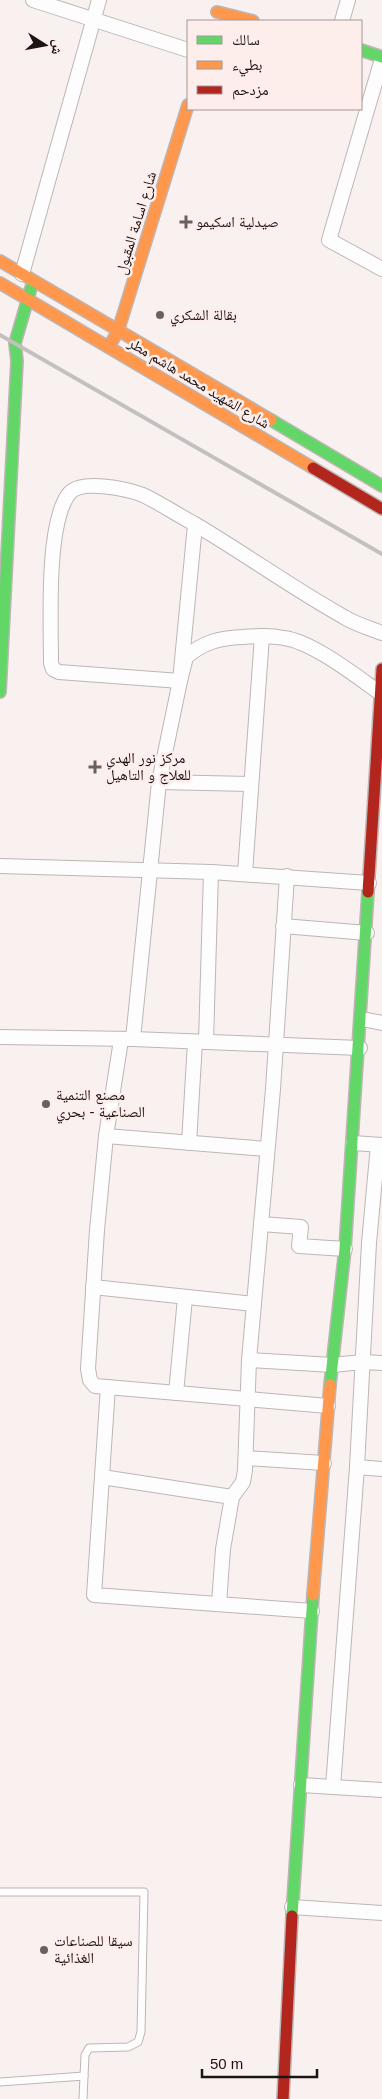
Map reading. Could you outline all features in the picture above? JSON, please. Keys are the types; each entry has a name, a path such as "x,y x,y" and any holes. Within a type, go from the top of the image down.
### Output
{"street":[{"path":"33,0 187,50"},
{"path":"0,692 16,361 15,343 28,300 28,277 99,0"},
{"path":"221,0 216,17 244,20"},
{"path":"342,20 348,0"},
{"path":"362,50 382,58 329,240 382,270"},
{"name":"شارع اسامة المقبول","path":"108,347 118,331 187,108"},
{"name":"شارع الشهيد محمد هاشم مطر","path":"0,261 382,486"},
{"name":"شارع الشهيد محمد هاشم مطر","path":"0,283 382,509"},
{"path":"180,681 69,674 53,668 51,612 55,534 60,512 68,493 82,486 119,488 142,495 195,525 344,618 382,633"},
{"path":"180,681 195,525"},
{"path":"245,873 262,636"},
{"path":"328,1406 95,1386 90,1380 88,1369 93,1287 106,1136 127,1040 159,782 186,656 201,645 220,638 262,636 286,638 304,644 380,693"},
{"path":"283,2099 292,1907 312,1611 328,1406 345,1249 353,1143 382,669"},
{"path":"159,782 250,784"},
{"path":"0,866 245,873 369,883"},
{"path":"189,1143 200,1042 210,872"},
{"path":"220,1603 223,1549 232,1497 243,1482 246,1458 249,1360 287,876"},
{"path":"283,926 367,932"},
{"path":"362,1019 382,1023"},
{"path":"0,1037 360,1048"},
{"path":"106,1136 267,1149"},
{"path":"333,1787 363,1362 376,1244 380,1145 353,1143"},
{"path":"261,1224 301,1227 299,1246 345,1249"},
{"path":"93,1287 254,1304"},
{"path":"176,1392 185,1298"},
{"path":"249,1360 332,1365 363,1362 382,1363"},
{"path":"108,1387 94,1595 312,1611"},
{"path":"246,1458 324,1463"},
{"path":"357,1467 382,1469"},
{"path":"102,1477 232,1497"},
{"path":"301,1785 382,1790"},
{"path":"292,1907 382,1914"}],"lane":[{"path":"0,1892 144,1892 141,2032 138,2042 128,2047 89,2048 85,2055 83,2099"},
{"path":"0,2082 84,2076"}],"railway":[{"path":"0,335 382,554"}],"traffic: fast":[{"path":"362,50 382,57"},
{"path":"0,692 17,361 15,343 31,288"},
{"path":"271,420 382,486"},
{"path":"330,1385 345,1249 368,892"},
{"path":"292,1916 313,1595"}],"traffic: slow":[{"path":"217,12 249,20"},
{"path":"110,345 118,331 187,108"},
{"path":"0,261 271,420"},
{"path":"0,283 313,468"},
{"path":"313,1595 330,1385"}],"traffic: jam":[{"path":"313,468 382,509"},
{"path":"368,892 382,669"},
{"path":"283,2099 292,1916"}],"place":[{"name":"صيدلية اسكيمو","path":"186,222"},
{"name":"بقالة الشكري","path":"160,315"},
{"name":"مركز نور الهدي للعلاج و التاهيل","path":"95,767"},
{"name":"مصنع التنمية الصناعية - بحري","path":"46,1104"},
{"name":"سيقا للصناعات الغذائية","path":"44,1950"}]}
